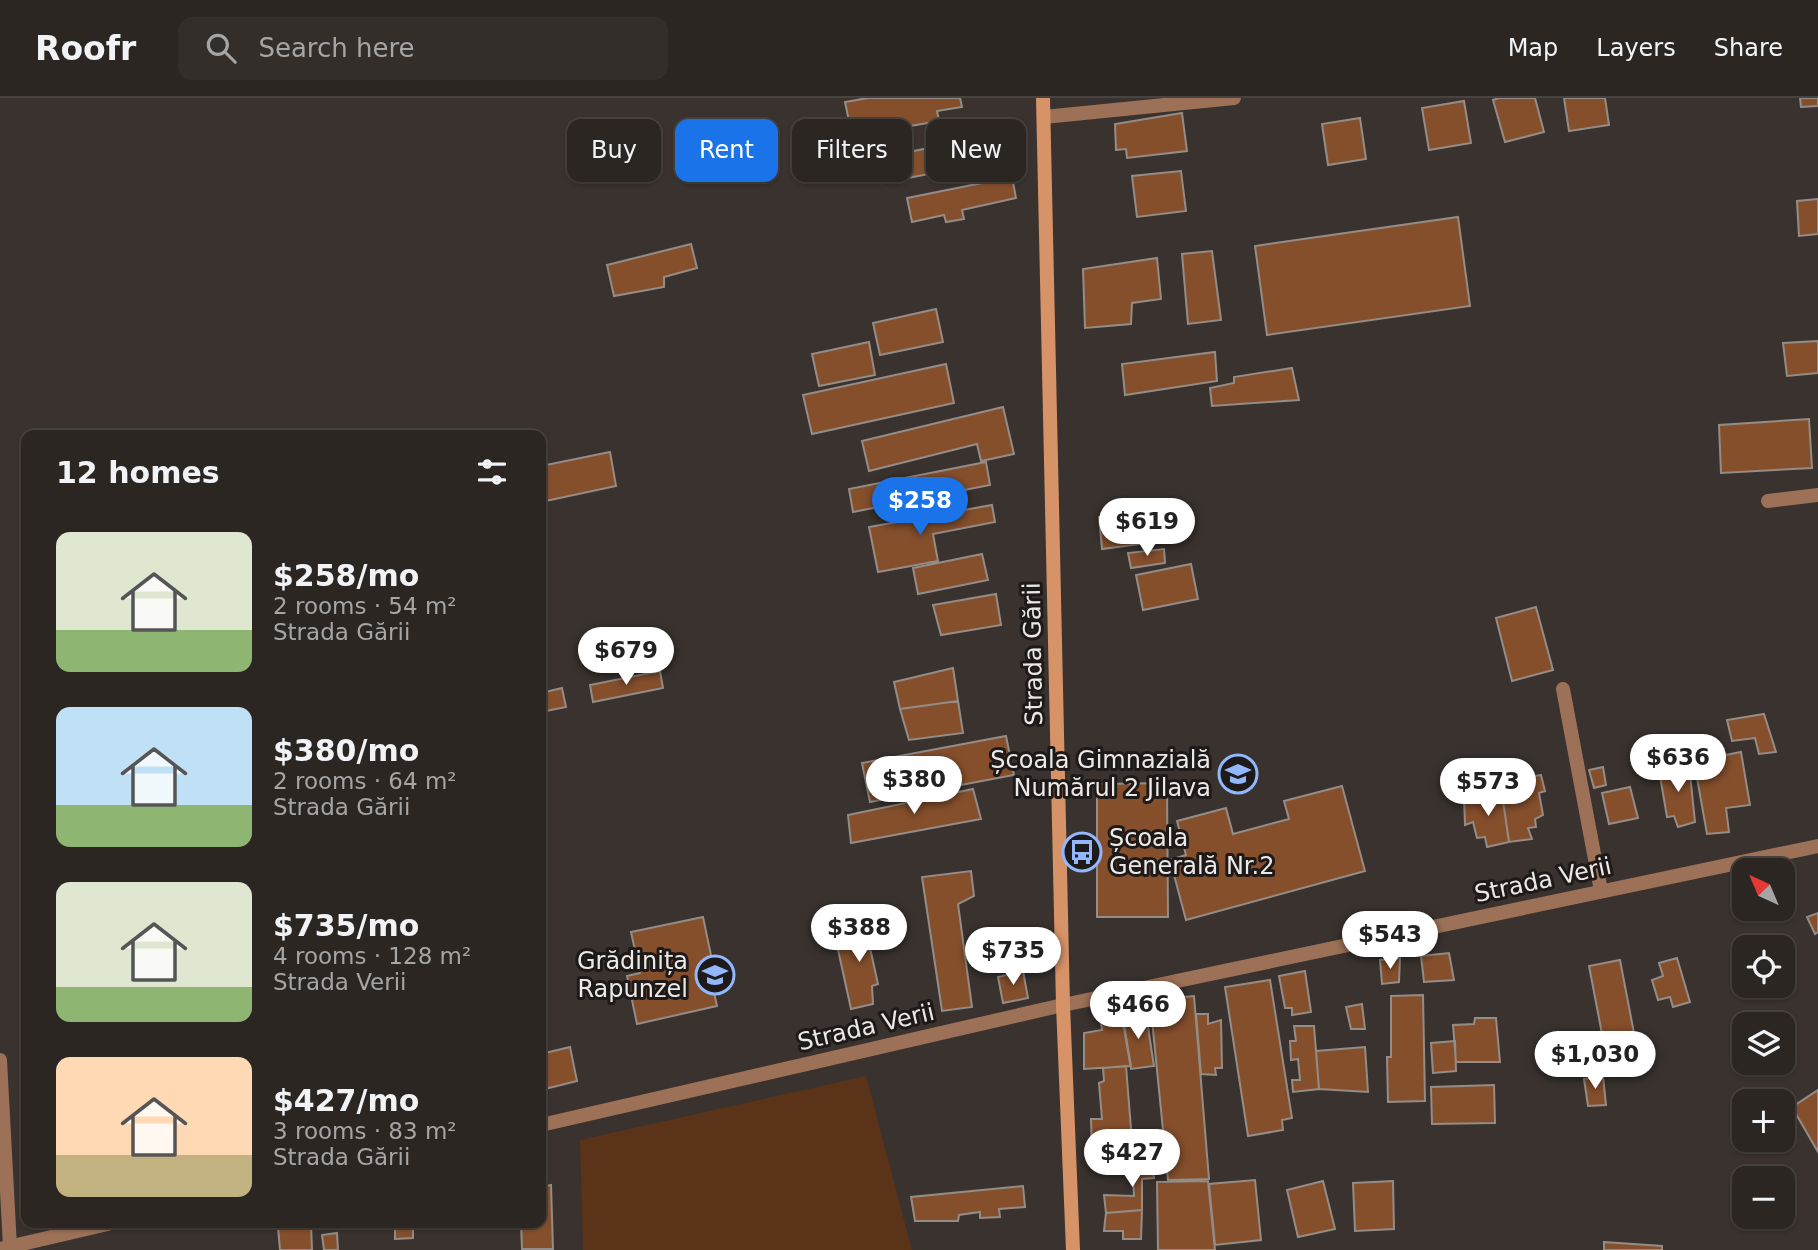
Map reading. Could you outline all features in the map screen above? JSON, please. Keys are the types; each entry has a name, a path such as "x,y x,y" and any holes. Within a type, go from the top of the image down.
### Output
{"main road":[{"name":"Strada Gării","path":"1043,98 1063,1005 1073,1250"}],"street":[{"path":"1044,117 1234,98"},
{"path":"1768,500 1818,495"},
{"path":"1563,690 1601,891"},
{"name":"Strada Verii","path":"546,1124 1063,1005 1818,846"},
{"path":"0,1060 5,1248 91,1228"}],"shaded area":[{"path":"866,1076 912,1250 583,1250 580,1140"}],"building":[{"path":"868,98 960,98 962,107 937,111 939,119 926,119 926,123 912,126 912,119 849,119 845,102"},
{"path":"1535,98 1544,132 1505,142 1493,100"},
{"path":"1564,98 1605,98 1609,125 1569,131"},
{"path":"1800,98 1818,98 1818,106 1801,107"},
{"path":"1464,101 1471,143 1429,150 1422,108"},
{"path":"1182,113 1187,151 1127,158 1126,149 1116,150 1115,124"},
{"path":"1360,118 1366,159 1328,165 1322,124"},
{"path":"926,149 926,174 912,177 912,151"},
{"path":"1181,171 1186,211 1137,217 1132,176"},
{"path":"987,182 1013,182 1016,198 962,210 964,219 946,222 944,215 912,222 907,198"},
{"path":"1818,199 1818,234 1799,236 1797,201"},
{"path":"1458,217 1470,306 1267,335 1255,246"},
{"path":"691,244 697,268 664,277 664,287 614,296 607,265"},
{"path":"1212,251 1221,320 1188,324 1182,254"},
{"path":"1157,258 1161,299 1132,303 1131,324 1085,328 1083,269"},
{"path":"936,309 943,342 880,355 873,323"},
{"path":"1818,341 1818,373 1787,376 1783,343"},
{"path":"869,342 875,375 819,386 812,354"},
{"path":"1215,352 1217,381 1125,395 1122,364"},
{"path":"946,364 954,403 812,434 803,395"},
{"path":"1292,368 1299,400 1212,406 1210,388 1234,383 1234,377"},
{"path":"1003,407 1014,454 981,461 977,444 869,471 862,441"},
{"path":"1809,419 1812,468 1721,473 1719,425"},
{"path":"610,452 616,486 546,501 546,465"},
{"path":"986,462 990,485 853,512 849,489"},
{"path":"992,505 995,522 933,534 938,561 878,572 869,527"},
{"path":"1167,507 1171,540 1102,549 1099,517"},
{"path":"1164,549 1165,563 1131,568 1128,553"},
{"path":"982,554 988,580 918,594 913,568"},
{"path":"1191,564 1198,599 1143,610 1136,575"},
{"path":"996,594 1001,625 941,635 933,605"},
{"path":"1536,607 1553,670 1512,681 1496,618"},
{"path":"953,668 958,701 900,709 894,682"},
{"path":"660,671 663,688 593,702 590,685"},
{"path":"562,688 566,707 546,711 546,692"},
{"path":"958,701 963,733 909,740 900,709"},
{"path":"1764,714 1776,752 1759,754 1755,738 1732,741 1727,720"},
{"path":"1006,736 1014,775 870,802 862,763"},
{"path":"1683,738 1689,764 1659,770 1654,756 1663,752 1660,744"},
{"path":"1741,752 1750,805 1726,808 1729,832 1707,834 1694,761"},
{"path":"1689,764 1695,822 1678,827 1674,816 1667,817 1659,770"},
{"path":"1603,767 1606,785 1594,788 1589,770"},
{"path":"1541,775 1545,791 1539,793 1543,815 1535,819 1536,827 1528,828 1532,839 1509,842 1502,794 1511,791 1511,779"},
{"path":"1167,783 1168,917 1097,917 1097,784"},
{"path":"1342,786 1365,871 1186,920 1170,860 1186,855 1177,821 1226,808 1233,834 1289,819 1284,801"},
{"path":"1630,787 1638,818 1609,824 1602,793"},
{"path":"973,789 981,819 851,843 848,815"},
{"path":"1502,794 1509,842 1487,847 1485,837 1477,838 1473,822 1465,825 1464,798"},
{"path":"971,871 974,896 958,904 972,1007 942,1011 922,877"},
{"path":"1818,913 1818,932 1815,934 1807,917"},
{"path":"703,917 713,965 708,966 717,1006 637,1024 627,976 640,973 631,932"},
{"path":"877,926 884,944 870,948 878,984 872,986 873,1004 851,1009 835,936"},
{"path":"1449,953 1454,980 1424,982 1421,956"},
{"path":"1400,958 1399,982 1382,984 1380,960"},
{"path":"1677,958 1690,1002 1673,1007 1670,997 1658,1000 1652,980 1663,976 1659,963"},
{"path":"1620,960 1638,1054 1607,1060 1589,966"},
{"path":"1023,971 1028,998 1003,1003 998,977"},
{"path":"1305,971 1311,1012 1292,1015 1292,1008 1285,1008 1279,976"},
{"path":"1270,980 1292,1118 1282,1120 1283,1130 1248,1136 1225,987"},
{"path":"1423,995 1425,1101 1388,1102 1387,1057 1391,1057 1391,996"},
{"path":"1194,996 1209,1179 1168,1180 1150,1000"},
{"path":"1362,1004 1365,1029 1351,1029 1346,1007"},
{"path":"1122,1013 1131,1066 1084,1069 1084,1033 1102,1030 1100,1015"},
{"path":"1146,1014 1154,1066 1131,1069 1122,1017"},
{"path":"1196,1014 1208,1014 1208,1024 1221,1020 1222,1068 1215,1068 1216,1075 1201,1074"},
{"path":"1475,1018 1496,1018 1500,1062 1456,1062 1453,1025 1474,1024"},
{"path":"1294,1026 1314,1026 1319,1089 1293,1092 1292,1080 1300,1080 1298,1059 1291,1060 1290,1041 1296,1041"},
{"path":"1455,1041 1456,1071 1433,1073 1431,1043"},
{"path":"570,1047 577,1081 546,1089 546,1053"},
{"path":"1365,1047 1368,1092 1319,1089 1316,1051"},
{"path":"1126,1066 1133,1154 1092,1156 1091,1119 1102,1119 1099,1083 1104,1081 1103,1068"},
{"path":"1603,1076 1606,1105 1588,1106 1584,1079"},
{"path":"1494,1085 1495,1123 1432,1124 1431,1087"},
{"path":"1818,1090 1818,1152 1795,1112 1795,1105"},
{"path":"1151,1157 1154,1178 1142,1179 1142,1210 1106,1213 1104,1195 1134,1196 1132,1158"},
{"path":"1255,1180 1261,1240 1215,1245 1209,1184"},
{"path":"1208,1181 1215,1250 1158,1250 1157,1182"},
{"path":"1323,1181 1335,1229 1298,1237 1287,1190"},
{"path":"1393,1181 1394,1229 1355,1231 1353,1183"},
{"path":"551,1185 553,1249 522,1249 521,1228 546,1228 546,1186"},
{"path":"1023,1186 1025,1207 999,1209 1000,1217 980,1218 980,1212 959,1215 958,1221 915,1221 911,1197"},
{"path":"1142,1210 1141,1239 1123,1239 1123,1231 1104,1231 1106,1213"},
{"path":"278,1228 311,1228 312,1250 280,1250"},
{"path":"395,1228 413,1228 413,1238 395,1239"},
{"path":"337,1233 338,1250 324,1250 322,1235"},
{"path":"1604,1242 1662,1246 1662,1250 1604,1250"}],"place":[{"name":"Școala Gimnazială Numărul 2 Jilava","path":"1238,774"},
{"name":"Școala Generală Nr.2","path":"1082,852"},
{"name":"Grădinița Rapunzel","path":"715,975"}]}
